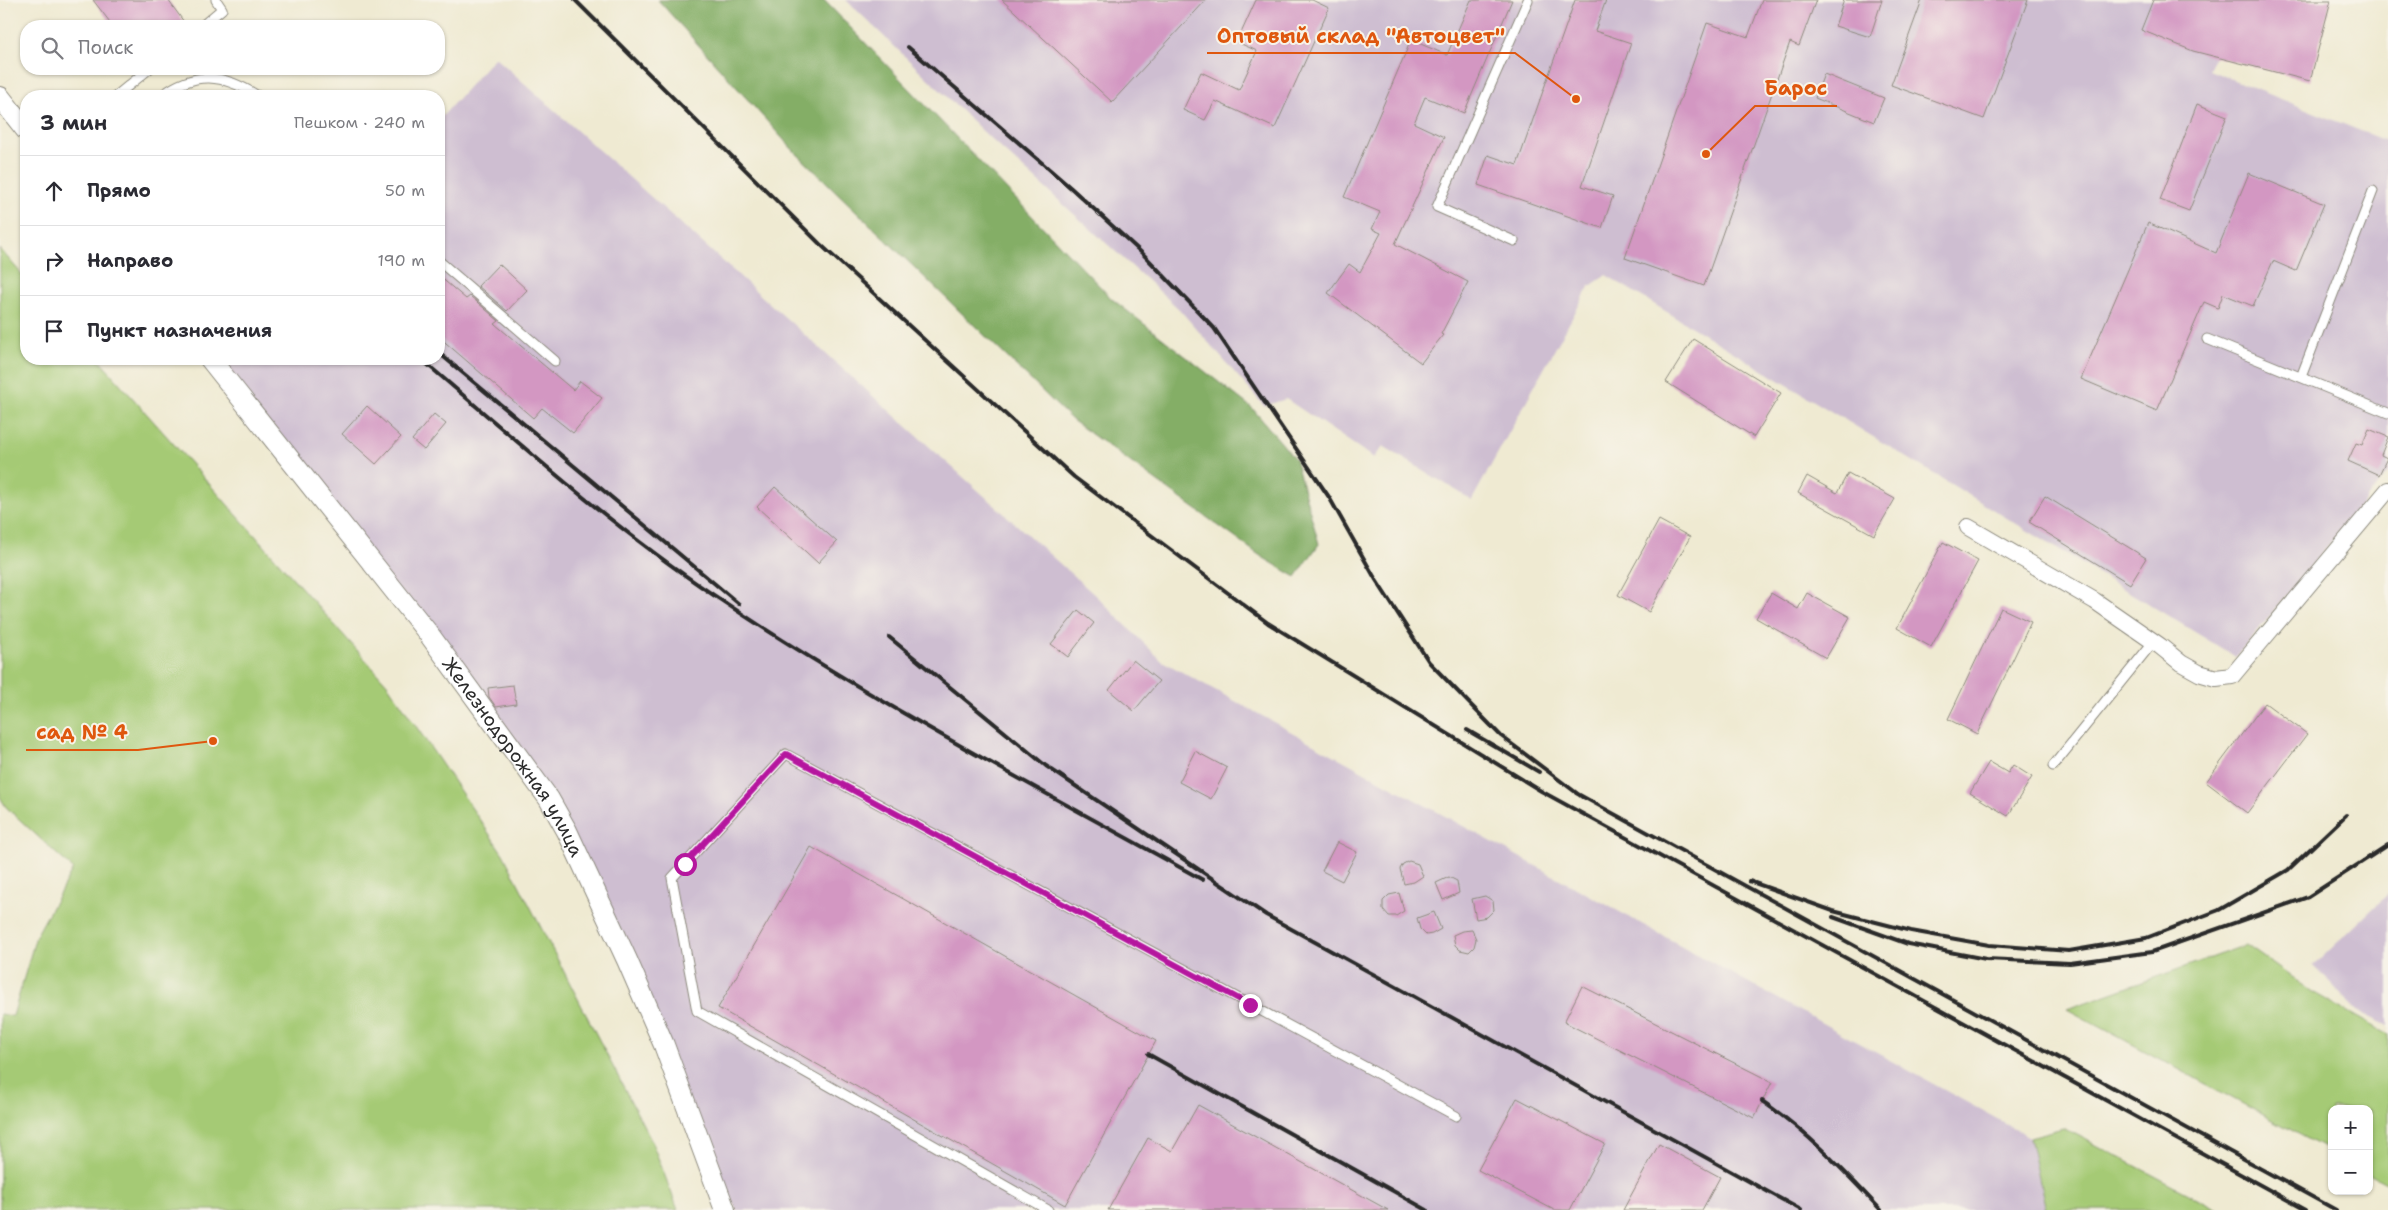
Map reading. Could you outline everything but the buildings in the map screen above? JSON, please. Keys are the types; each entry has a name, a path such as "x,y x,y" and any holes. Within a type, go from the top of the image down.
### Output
{"street":[{"path":"0,98 20,123"},
{"name":"Железнодорожная улица","path":"215,365 428,633 549,799 567,831 664,1045 725,1210"},
{"path":"1968,527 2095,601 2154,641 2181,663 2199,673 2216,678 2232,676 2388,490"}],"lane":[{"path":"209,20 222,9 216,0"},
{"path":"1514,241 1438,207 1528,0"},
{"path":"123,90 142,75"},
{"path":"169,90 177,84 210,77 240,85 248,90"},
{"path":"2301,377 2373,191"},
{"path":"445,266 555,361"},
{"path":"2207,339 2388,413"},
{"path":"2053,766 2154,641"},
{"path":"1048,1210 697,1011 672,878 786,754 1456,1116"}],"shaded area":[{"path":"846,0 2238,0 2209,70 2388,142 2388,473 2236,657 1606,275 1589,287 1472,500 1383,446 1374,458 1286,399 1264,406 1179,309 992,140"},
{"path":"495,57 1097,597 1162,661 2030,1137 2046,1210 736,1210 664,1045 528,770 216,365 445,365 445,113"},
{"path":"2388,894 2388,1026 2357,1011 2313,966"}],"green space":[{"path":"658,0 824,0 1112,299 1252,408 1295,459 1319,544 1296,577 1262,557 1072,420 792,149"},
{"path":"0,249 20,272 20,365 103,365 388,685 503,854 652,1142 678,1210 0,1210 0,1014 13,1016 36,936 73,869 6,807 0,797"},
{"path":"2246,945 2311,991 2388,1035 2388,1183 2373,1175 2373,1105 2328,1105 2328,1150 2067,1009"},
{"path":"2064,1128 2219,1210 2046,1210 2030,1137"}],"railway":[{"path":"575,0 820,244 1074,477 1268,623 1541,791 2306,1210"},
{"path":"908,47 1071,188 1143,254 1214,328 1329,497 1376,580 1429,662 1501,736 1582,797"},
{"path":"445,358 739,604"},
{"path":"428,365 599,510 673,567 712,594 771,633 893,707 1203,880"},
{"path":"889,637 1046,766 1266,915 1801,1210"},
{"path":"1467,730 1539,772"},
{"path":"1576,793 2336,1210"},
{"path":"1749,881 1833,911 1911,931 1989,945 2069,951 2146,938 2219,910 2288,870 2346,815"},
{"path":"1833,917 1908,944 1986,959 2070,963 2152,952 2308,897 2388,845"},
{"path":"1148,1054 1427,1210"},
{"path":"1762,1101 1810,1139 1881,1210"}],"place":[{"name":"Оптовый склад \"Автоцвет\"","path":"1576,99"},
{"name":"Барос","path":"1706,154"},
{"name":"сад № 4","path":"213,741"}],"route":[{"path":"685,864 786,754 1250,1005"}]}
